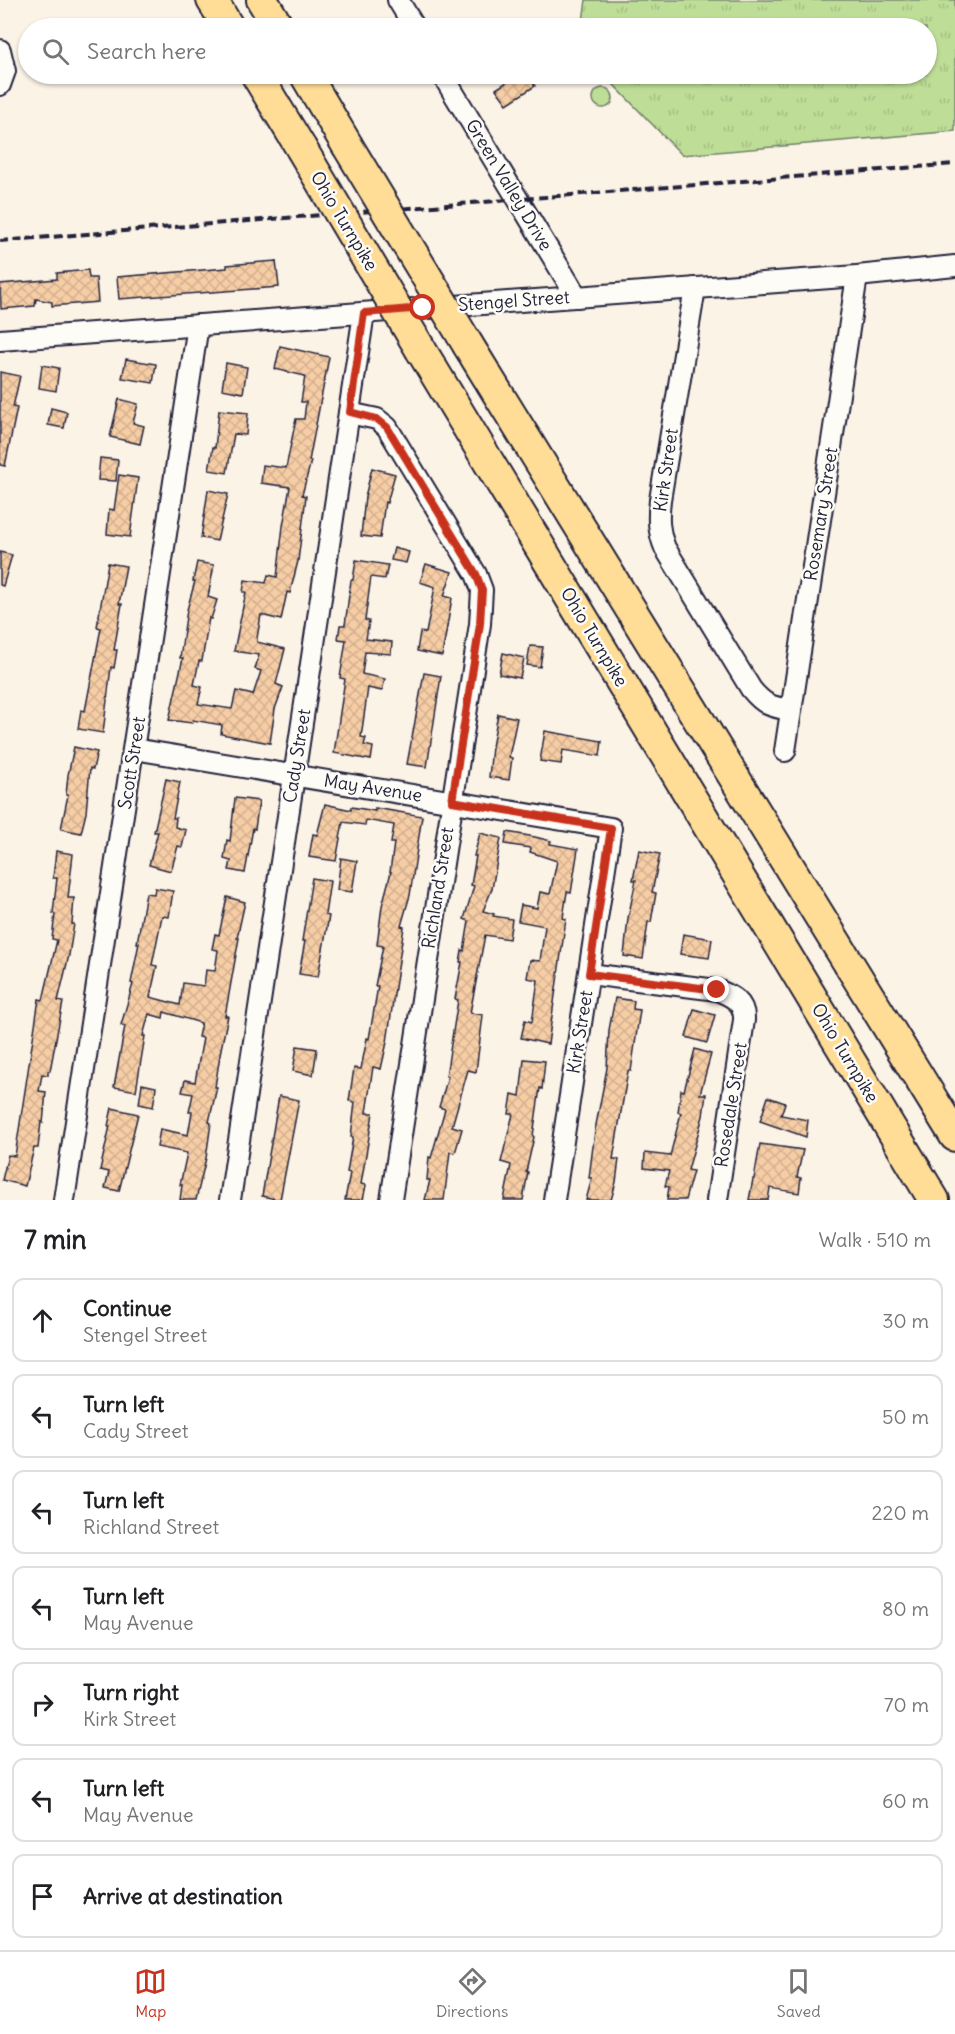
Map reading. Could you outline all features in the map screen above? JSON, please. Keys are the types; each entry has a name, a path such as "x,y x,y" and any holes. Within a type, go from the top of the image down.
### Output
{"highway":[{"path":"212,0 223,18"},
{"path":"262,0 273,18"},
{"name":"Ohio Turnpike","path":"262,84 934,1200"},
{"path":"311,84 468,345 955,1136"}],"street":[{"path":"398,0 409,18"},
{"path":"0,50 5,71 0,85"},
{"name":"Green Valley Drive","path":"448,84 577,297"},
{"name":"Stengel Street","path":"0,340 857,276 955,266"},
{"name":"Rosemary Street","path":"785,751 857,276"},
{"name":"Kirk Street","path":"694,288 660,500 659,533 665,548 751,689 760,701 773,708 791,710"},
{"name":"Cady Street","path":"230,1200 364,313"},
{"name":"Scott Street","path":"64,1200 198,326"},
{"name":"Richland Street","path":"350,412 377,419 387,427 476,574 482,590 480,624 391,1200"},
{"name":"May Avenue","path":"134,748 611,828"},
{"name":"Kirk Street","path":"554,1200 611,828"},
{"name":"Rosedale Street","path":"589,974 717,990 736,999 744,1011 717,1200"}],"green space":[{"path":"586,0 955,0 955,131 682,155 613,84 937,84 937,18 583,18"},
{"path":"603,88 610,91 613,98 610,105 603,108 596,105 593,98 596,91"}],"building":[{"path":"504,84 534,84 535,86 507,104 496,89"},
{"path":"276,261 279,287 119,299 117,277 227,268 227,265"},
{"path":"88,270 89,278 96,278 98,302 52,306 52,302 36,299 35,306 1,309 0,284 57,279 57,273"},
{"path":"280,346 329,357 309,461 311,461 302,495 306,496 298,561 290,593 287,592 281,620 261,615 257,638 257,642 285,649 276,684 283,687 275,709 270,743 221,734 222,725 193,720 192,723 169,720 183,658 180,658 197,562 214,565 208,597 217,600 211,619 209,618 202,661 199,661 194,685 202,687 198,704 232,709 236,691 253,695 261,671 255,669 259,655 234,651 246,592 243,592 245,580 266,583 268,575 277,577 290,487 261,483 263,465 286,468 296,419 304,419 306,402 301,402 305,376 275,369"},
{"path":"126,359 156,364 153,383 122,378"},
{"path":"226,363 247,367 243,393 222,389"},
{"path":"42,365 59,368 56,391 39,388"},
{"path":"0,372 20,376 13,407 17,408 5,466 0,465"},
{"path":"119,399 138,404 133,423 144,426 140,444 110,437"},
{"path":"51,408 67,412 64,428 48,425"},
{"path":"219,410 248,413 246,435 234,434 227,473 209,470 213,447 215,448"},
{"path":"100,458 118,460 116,481 98,480"},
{"path":"372,468 395,474 387,503 385,502 380,538 361,536 365,497"},
{"path":"119,475 138,478 130,537 107,534 109,509 114,510"},
{"path":"208,490 228,494 217,541 201,538"},
{"path":"394,548 409,552 406,563 391,560"},
{"path":"0,552 12,555 3,586 0,585"},
{"path":"356,560 388,565 385,579 371,577 365,620 369,621 366,639 392,642 391,654 365,652 362,674 385,679 382,691 368,688 361,737 366,738 364,745 373,747 371,760 334,753 345,679 340,678 346,640 338,639 340,625 345,625"},
{"path":"108,563 126,566 114,650 117,650 114,668 111,667 103,733 78,729 81,710 85,711 101,628 97,627"},
{"path":"426,564 452,572 444,596 452,598 442,656 417,651 420,632 426,633 435,587 420,582"},
{"path":"530,646 543,647 540,667 527,665"},
{"path":"503,653 524,658 520,678 499,674"},
{"path":"424,673 441,676 427,767 407,764"},
{"path":"498,714 517,718 509,757 512,758 509,780 489,777"},
{"path":"545,731 602,741 600,756 563,750 561,764 540,761"},
{"path":"74,747 97,752 93,769 90,768 86,813 81,833 61,829"},
{"path":"166,779 180,782 173,818 176,818 175,827 186,830 182,847 178,846 171,871 149,865 158,832 154,832"},
{"path":"235,798 259,801 245,873 229,870 231,861 224,859 227,840 230,841"},
{"path":"325,804 351,810 351,807 375,811 375,808 422,816 410,895 401,926 404,927 387,1042 381,1069 373,1067 366,1113 373,1113 361,1184 366,1185 363,1200 345,1200 350,1173 347,1172 353,1137 351,1137 355,1102 349,1101 354,1068 361,1069 367,1038 369,1039 378,986 375,986 383,946 377,945 382,906 391,872 394,843 391,843 394,825 366,820 365,825 343,822 336,861 309,857 313,834 317,835"},
{"path":"507,832 578,849 571,893 567,892 563,918 566,919 548,1044 521,1038 525,1020 532,1022 538,980 527,978 530,960 540,961 545,926 518,921 521,905 537,908 540,892 550,894 557,861 530,852 531,848 505,844"},
{"path":"480,833 501,838 492,889 483,911 494,914 493,916 512,919 509,939 485,935 470,1013 483,1015 476,1072 468,1070 452,1126 462,1129 455,1153 450,1152 444,1200 425,1200 430,1180 427,1180 429,1157 431,1158 445,1109 439,1107 448,1077 446,1076 458,1000 455,999 469,921 464,919 474,886 471,885 476,856 474,856"},
{"path":"639,850 660,854 652,892 656,893 651,922 648,922 643,959 624,956"},
{"path":"56,851 73,854 68,898 74,898 72,924 74,924 58,1001 63,1002 50,1071 48,1075 42,1074 39,1091 46,1092 43,1123 41,1122 38,1148 34,1148 25,1186 2,1180 8,1155 15,1156 39,999 43,1000 57,940 52,939 57,878 53,878"},
{"path":"341,858 357,861 352,892 337,890"},
{"path":"312,878 330,881 325,915 329,916 318,977 299,974"},
{"path":"155,888 173,891 169,917 162,916 152,965 157,966 150,997 180,1005 183,983 204,986 206,970 215,971 218,950 212,949 215,934 219,935 227,897 245,902 225,1016 228,1016 209,1122 211,1123 206,1158 196,1200 180,1200 182,1185 180,1185 187,1153 157,1147 160,1129 188,1135 193,1094 182,1092 185,1080 195,1082 203,1038 198,1037 201,1023 164,1012 163,1018 149,1014 143,1036 145,1036 136,1091 114,1087 125,1026 121,1025 133,984 131,983 146,893 154,894"},
{"path":"683,934 712,939 709,958 680,954"},
{"path":"615,998 634,1001 633,1009 640,1010 631,1071 628,1071 613,1159 619,1159 616,1182 611,1200 586,1200 592,1178 589,1178 595,1130 607,1068 609,1030"},
{"path":"694,1009 715,1015 707,1043 686,1037"},
{"path":"297,1046 317,1049 313,1075 293,1071"},
{"path":"695,1049 711,1054 700,1094 706,1094 703,1116 688,1170 693,1171 685,1200 667,1200 669,1187 665,1186 669,1171 644,1168 645,1153 670,1156 681,1113 678,1112 681,1090 684,1091"},
{"path":"524,1059 545,1061 542,1089 540,1088 523,1200 504,1200 511,1165 501,1162 513,1114 509,1114 512,1094 520,1096"},
{"path":"142,1084 156,1087 153,1107 139,1104"},
{"path":"279,1096 299,1100 280,1200 262,1196"},
{"path":"768,1097 785,1103 781,1115 808,1120 806,1137 760,1121"},
{"path":"112,1108 138,1114 119,1191 105,1188 109,1172 100,1170"},
{"path":"760,1144 803,1150 797,1177 801,1178 799,1193 770,1188 768,1200 749,1200"}],"railway":[{"path":"0,241 955,164"}],"route":[{"path":"423,308 364,313 350,412 377,419 387,427 476,574 482,590 480,624 452,801 611,828 589,974 717,990"}]}
